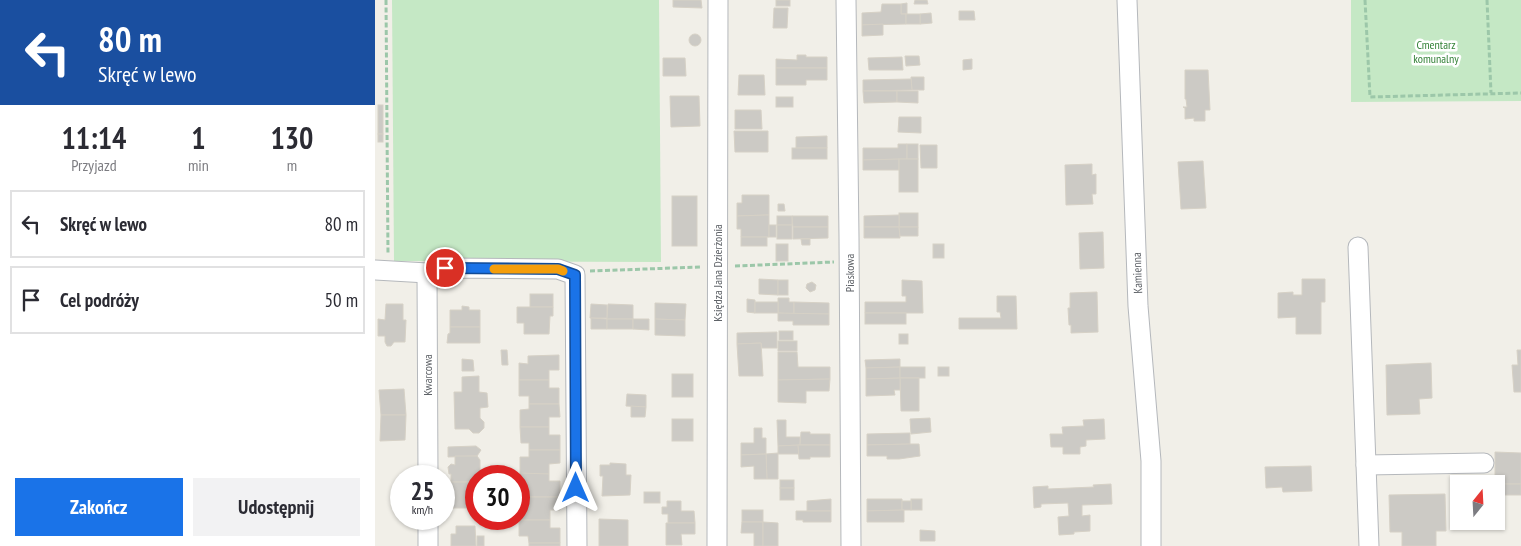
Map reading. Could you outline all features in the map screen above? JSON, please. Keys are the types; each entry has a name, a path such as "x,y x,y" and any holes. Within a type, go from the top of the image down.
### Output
{"street":[{"name":"Księdza Jana Dzierżonia","path":"717,546 718,0"},
{"name":"Piaskowa","path":"846,0 851,546"},
{"name":"Kamienna","path":"1127,0 1138,306 1151,461 1151,546"},
{"path":"1358,247 1369,546"},
{"path":"382,270 427,273 445,268 558,269 575,275 577,546"},
{"name":"Kwarcowa","path":"427,273 428,465"},
{"path":"1366,465 1484,463"},
{"path":"428,530 428,546"}],"path":[{"path":"382,270 386,0"},
{"path":"1365,0 1370,97 1521,93"},
{"path":"1487,0 1491,94"}],"green space":[{"path":"392,0 659,0 661,262 394,261"},
{"name":"Cmentarz komunalny","path":"1351,0 1521,0 1521,101 1351,102"}],"building":[{"path":"673,0 701,0 702,8 673,7"},
{"path":"776,0 790,0 790,6 776,6"},
{"path":"915,0 927,0 928,4 914,4"},
{"path":"907,3 907,14 901,14 901,4"},
{"path":"882,4 901,4 901,14 906,14 906,24 862,25 862,13 881,12"},
{"path":"774,8 788,8 787,28 773,28"},
{"path":"959,11 974,11 975,20 959,20"},
{"path":"931,13 932,23 920,24 920,14"},
{"path":"906,14 920,14 920,24 906,24"},
{"path":"883,24 883,35 862,36 862,25"},
{"path":"695,34 701,40 695,46 689,40"},
{"path":"797,55 827,57 827,68 776,68 776,59 797,60"},
{"path":"905,56 919,56 920,65 906,66"},
{"path":"902,57 903,70 869,70 868,58"},
{"path":"663,58 685,58 686,76 663,76"},
{"path":"972,59 972,69 963,70 963,60"},
{"path":"776,68 827,68 827,80 806,80 806,85 776,85"},
{"path":"1185,70 1208,70 1210,110 1205,110 1205,121 1194,121 1194,118 1185,119 1185,108 1183,107 1187,107 1185,99"},
{"path":"739,75 764,75 765,95 738,95"},
{"path":"911,77 924,77 924,90 912,90"},
{"path":"911,79 912,90 863,91 863,80"},
{"path":"863,91 897,91 897,102 864,103"},
{"path":"897,91 918,91 918,103 897,102"},
{"path":"670,96 699,96 700,126 671,127"},
{"path":"776,97 793,97 793,107 776,107"},
{"path":"378,105 383,105 383,134 378,134"},
{"path":"735,110 761,110 762,129 735,129"},
{"path":"899,117 921,117 921,133 898,132"},
{"path":"734,131 768,131 768,152 735,152"},
{"path":"378,134 383,134 383,142 378,142"},
{"path":"827,136 827,148 796,148 796,137"},
{"path":"898,144 907,144 907,159 863,160 863,148 898,148"},
{"path":"907,144 918,144 918,159 907,159"},
{"path":"920,145 937,145 937,168 921,168"},
{"path":"792,148 827,148 827,159 792,159"},
{"path":"899,159 899,170 863,170 863,160"},
{"path":"899,159 918,159 918,192 899,192"},
{"path":"1203,161 1206,208 1181,209 1178,162"},
{"path":"1092,164 1092,175 1096,174 1096,194 1092,194 1093,204 1066,205 1065,165"},
{"path":"742,195 769,195 769,215 737,216 737,203 742,203"},
{"path":"672,196 697,196 697,246 672,246"},
{"path":"778,204 784,204 785,211 778,211"},
{"path":"899,213 918,213 918,227 899,227"},
{"path":"769,215 769,237 741,237 741,229 737,229 737,216"},
{"path":"899,215 899,227 864,227 864,216"},
{"path":"777,216 792,216 792,225 777,225"},
{"path":"792,216 828,216 828,227 793,227"},
{"path":"769,225 776,225 776,237 769,237"},
{"path":"777,225 792,225 792,239 777,239"},
{"path":"793,227 828,227 828,238 793,239"},
{"path":"864,227 899,227 900,238 864,238"},
{"path":"899,227 918,227 918,236 900,236"},
{"path":"1103,232 1104,268 1080,269 1079,233"},
{"path":"741,237 767,237 767,246 741,246"},
{"path":"801,239 810,239 810,245 802,245"},
{"path":"776,244 788,244 788,261 776,261"},
{"path":"933,244 944,244 944,258 933,258"},
{"path":"759,279 778,280 778,295 759,294"},
{"path":"1302,279 1325,279 1325,302 1321,302 1321,334 1296,334 1296,317 1278,318 1278,293 1293,292 1293,295 1302,295"},
{"path":"778,280 788,280 788,295 778,295"},
{"path":"902,280 922,281 923,313 865,313 865,302 906,302 906,296 902,296"},
{"path":"812,282 816,285 815,290 810,292 806,288 807,284"},
{"path":"1097,292 1098,332 1071,333 1068,308 1070,308 1070,293"},
{"path":"530,294 553,294 553,307 530,307"},
{"path":"997,296 1016,296 1017,329 959,329 959,318 1001,318 1000,312 997,312"},
{"path":"778,298 789,298 789,302 794,302 794,314 778,313"},
{"path":"747,299 755,300 755,313 747,312"},
{"path":"755,302 778,302 778,313 755,313"},
{"path":"794,302 829,303 829,314 794,314"},
{"path":"655,303 686,304 685,320 655,319"},
{"path":"386,304 403,304 403,320 406,320 405,342 394,342 391,346 387,346 385,336 378,336 378,319 385,320"},
{"path":"591,304 607,305 607,318 590,318"},
{"path":"608,304 633,305 633,319 607,319"},
{"path":"462,306 469,307 469,310 480,310 480,327 450,327 450,310 462,310"},
{"path":"517,307 553,307 553,316 550,316 549,334 524,334 524,323 517,323"},
{"path":"778,313 829,314 829,325 793,325 793,321 778,321"},
{"path":"865,313 906,313 906,324 865,324"},
{"path":"591,318 607,319 607,329 591,329"},
{"path":"607,319 633,319 633,329 607,329"},
{"path":"633,319 649,319 649,330 633,329"},
{"path":"655,319 685,320 685,336 655,335"},
{"path":"450,327 480,327 480,343 447,343"},
{"path":"779,331 793,331 793,340 779,340"},
{"path":"777,332 777,348 762,348 761,343 737,344 737,333"},
{"path":"899,334 908,334 908,344 899,344"},
{"path":"778,341 797,341 797,351 778,351"},
{"path":"761,343 763,376 739,376 737,344"},
{"path":"501,350 507,350 508,365 502,365"},
{"path":"1517,350 1521,350 1521,392 1514,392 1512,365 1518,365"},
{"path":"778,352 797,352 798,367 830,367 830,379 778,380"},
{"path":"559,355 559,370 549,370 549,380 519,380 519,363 528,364 528,356"},
{"path":"462,359 473,360 474,371 462,371"},
{"path":"900,359 900,367 866,368 865,360"},
{"path":"1431,363 1432,398 1419,399 1420,414 1387,415 1386,365"},
{"path":"900,367 900,378 866,379 866,368"},
{"path":"900,367 925,367 925,378 900,378"},
{"path":"938,367 949,367 949,376 938,376"},
{"path":"672,374 693,374 693,397 672,397"},
{"path":"479,376 479,392 487,393 488,407 480,408 480,418 484,422 484,428 479,433 473,433 469,429 455,429 454,392 462,392 462,377"},
{"path":"900,378 919,378 919,411 901,411"},
{"path":"900,378 900,390 894,390 895,395 866,396 866,379"},
{"path":"830,379 829,391 806,391 806,403 778,402 778,380"},
{"path":"519,380 549,380 549,388 559,388 559,404 529,404 529,396 519,396"},
{"path":"404,389 406,415 381,415 379,390"},
{"path":"627,394 646,395 646,407 626,406"},
{"path":"529,404 559,404 560,417 549,417 549,427 520,427 520,410 529,409"},
{"path":"631,406 646,407 645,417 631,417"},
{"path":"381,415 406,415 405,440 380,441"},
{"path":"930,418 931,432 911,434 910,419"},
{"path":"672,419 693,419 693,441 672,441"},
{"path":"1104,419 1105,439 1086,440 1086,446 1080,447 1080,454 1063,454 1063,447 1051,447 1050,434 1063,434 1062,427 1084,426 1083,420"},
{"path":"777,420 786,420 786,437 800,437 800,445 778,446"},
{"path":"520,427 549,427 549,435 560,435 560,450 529,450 529,443 521,443"},
{"path":"754,428 762,428 762,438 766,438 766,454 741,455 741,443 754,443"},
{"path":"801,432 830,434 830,445 800,445"},
{"path":"910,433 910,444 867,445 867,434"},
{"path":"919,444 920,456 887,459 887,456 867,456 867,445"},
{"path":"798,445 799,454 778,454 778,446"},
{"path":"798,445 830,445 830,457 799,459"},
{"path":"476,446 481,450 477,456 448,457 448,447"},
{"path":"529,450 560,450 560,463 549,464 549,474 530,474 530,465 520,465 520,457 529,457"},
{"path":"1495,452 1521,453 1521,484 1505,484 1505,475 1495,475"},
{"path":"778,453 778,479 767,479 766,454"},
{"path":"766,454 767,479 754,479 754,466 741,467 741,455"},
{"path":"455,456 477,456 480,460 480,465 465,465 465,482 455,482"},
{"path":"610,463 626,464 626,475 631,475 630,495 602,496 603,476 600,476 600,465 610,465"},
{"path":"1311,466 1312,491 1283,492 1282,487 1266,488 1265,467"},
{"path":"530,473 549,474 549,481 560,481 560,497 530,497"},
{"path":"780,480 794,480 794,488 780,488"},
{"path":"455,482 465,482 465,508 455,508"},
{"path":"1111,484 1112,504 1082,505 1082,516 1090,515 1090,531 1059,535 1058,517 1069,516 1068,503 1041,504 1041,507 1034,508 1033,487 1048,486 1048,489 1094,487 1093,485"},
{"path":"1505,484 1521,484 1521,495 1505,495"},
{"path":"780,488 794,488 794,500 780,500"},
{"path":"644,492 660,492 660,503 644,503"},
{"path":"1445,494 1446,531 1436,531 1436,546 1402,546 1402,532 1390,532 1389,495"},
{"path":"530,497 560,497 560,510 550,510 550,520 530,520"},
{"path":"831,499 831,511 807,511 807,501"},
{"path":"867,499 902,499 902,510 867,511"},
{"path":"911,499 922,499 922,510 911,510"},
{"path":"667,501 681,501 681,511 694,511 695,523 668,523 668,514 662,514 662,507 667,507"},
{"path":"902,501 911,501 911,510 902,510"},
{"path":"742,510 763,510 763,522 742,522"},
{"path":"904,510 904,522 867,522 867,511"},
{"path":"796,511 831,511 831,522 803,522 803,520 796,520"},
{"path":"599,519 628,520 628,546 599,546"},
{"path":"530,520 550,520 550,528 560,528 560,543 529,543 528,536 519,536 519,530 530,530"},
{"path":"742,522 763,522 763,546 754,546 754,533 741,533"},
{"path":"763,522 778,523 778,546 763,546"},
{"path":"666,523 695,523 695,534 681,534 682,545 666,545"},
{"path":"456,526 465,526 465,530 475,530 476,546 451,546 451,534 456,534"},
{"path":"920,530 935,531 935,541 920,541"},
{"path":"477,536 484,536 484,546 477,546"},
{"path":"529,543 560,543 560,546 529,546"}],"slow traffic":[{"path":"494,269 558,269 563,271"}],"route":[{"path":"445,268 558,269 575,275 576,488"}]}
